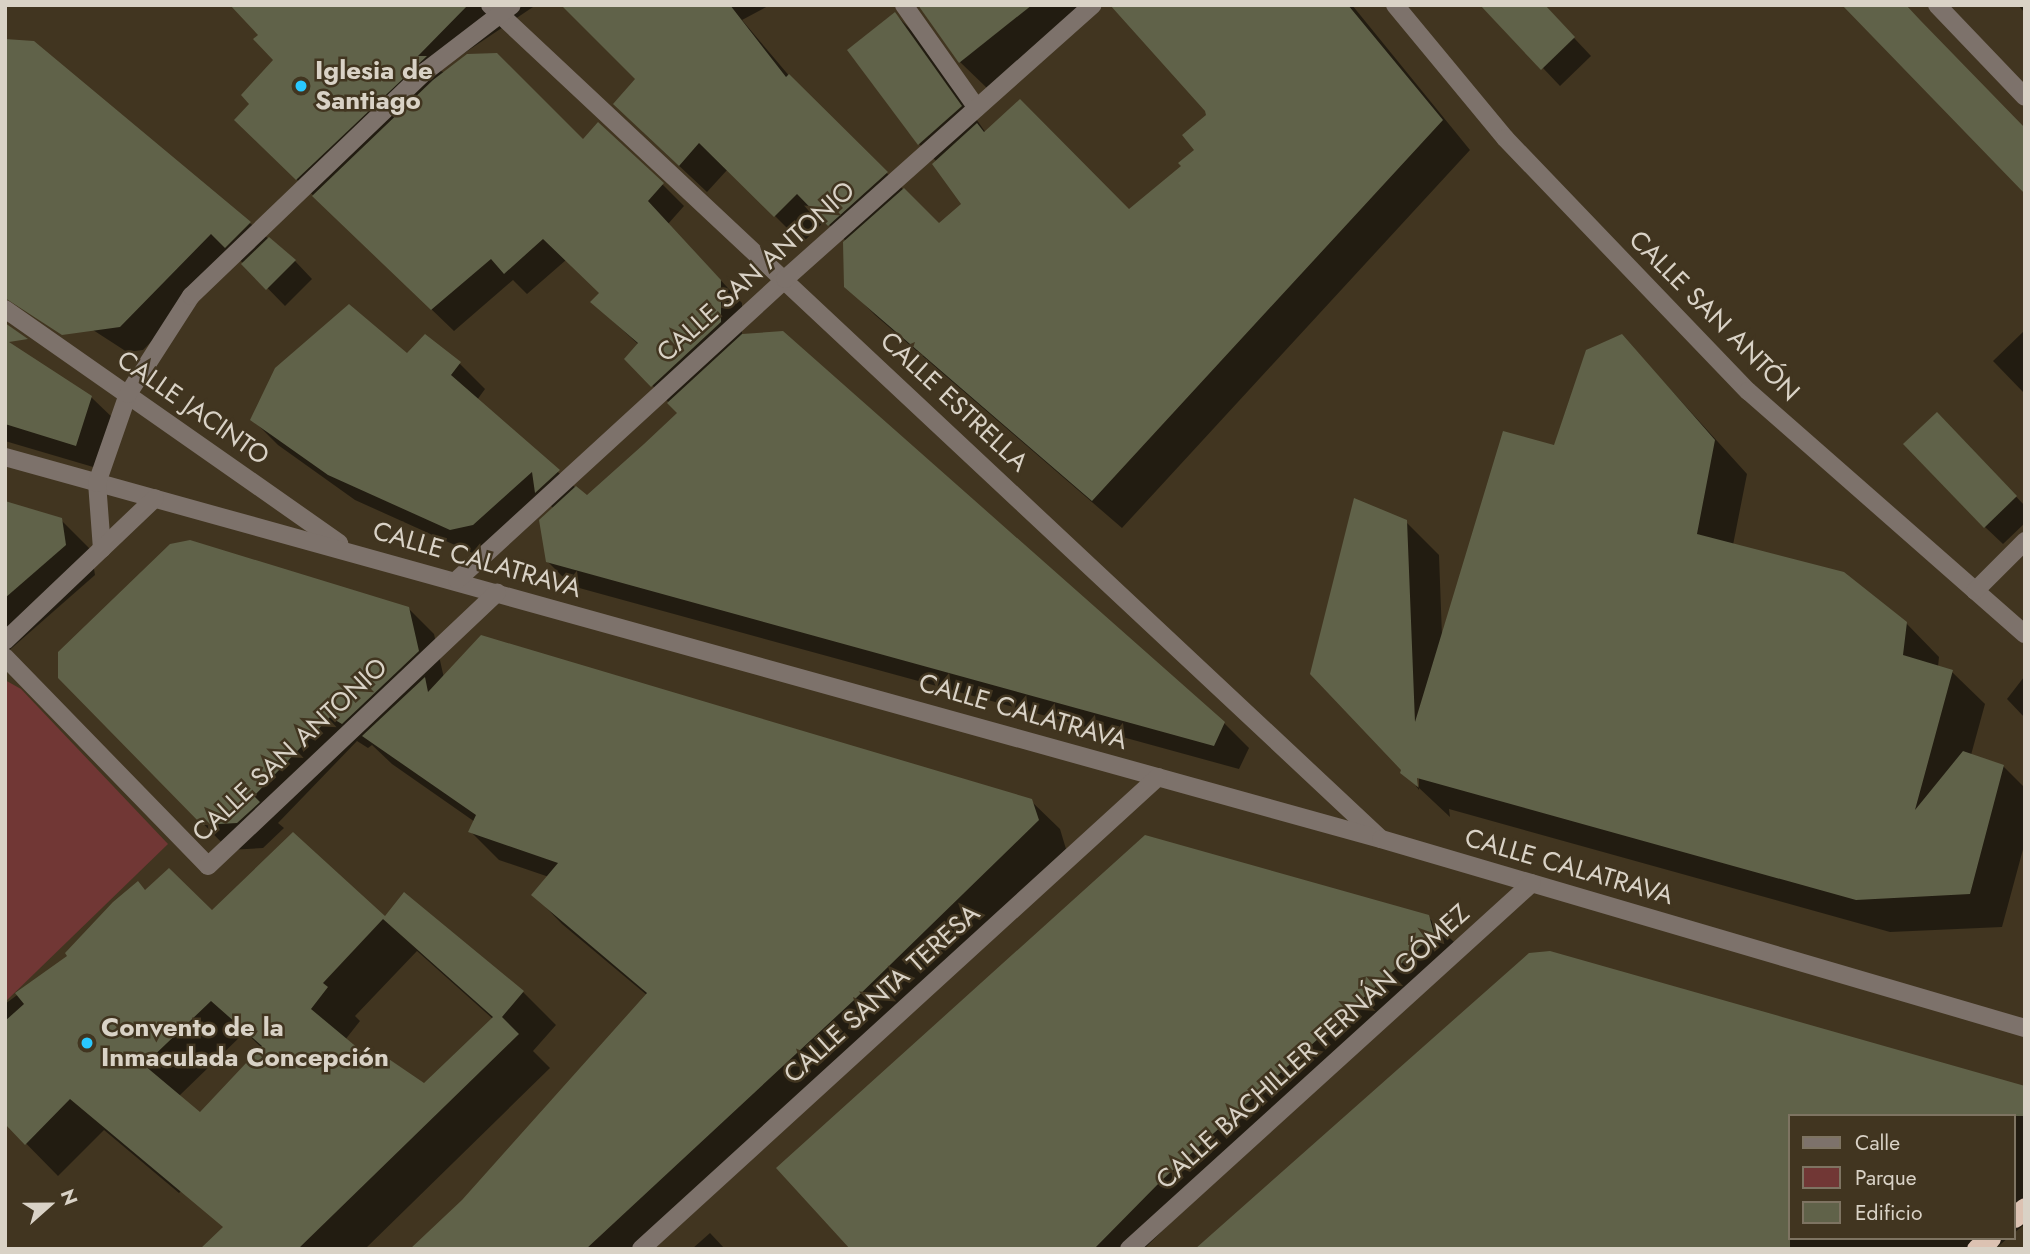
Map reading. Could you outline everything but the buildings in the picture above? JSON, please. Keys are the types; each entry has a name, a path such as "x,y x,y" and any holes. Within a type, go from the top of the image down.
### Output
{"street":[{"path":"904,5 977,108"},
{"name":"CALLE SAN ANTONIO","path":"457,580 785,279 1093,5"},
{"name":"CALLE SAN ANTÓN","path":"1395,5 1505,138 1748,391 2025,634"},
{"path":"1937,5 2025,97"},
{"path":"102,549 97,483 128,394 191,296 426,71 500,8"},
{"name":"CALLE ESTRELLA","path":"500,8 1381,839"},
{"name":"CALLE JACINTO","path":"5,309 350,551"},
{"name":"CALLE CALATRAVA","path":"5,457 457,580 1381,839 2025,1028"},
{"path":"5,641 155,498"},
{"path":"1975,591 2025,541"},
{"name":"CALLE SAN ANTONIO","path":"5,657 208,866 497,593"},
{"name":"CALLE SANTA TERESA","path":"641,1249 1158,777"},
{"name":"CALLE BACHILLER FERNÁN GÓMEZ","path":"1129,1249 1532,883"}],"green space":[{"path":"5,680 21,689 168,844 5,1002"}],"place":[{"name":"Iglesia de Santiago","path":"301,86"},
{"name":"Convento de la Inmaculada Concepción","path":"87,1043"}]}
